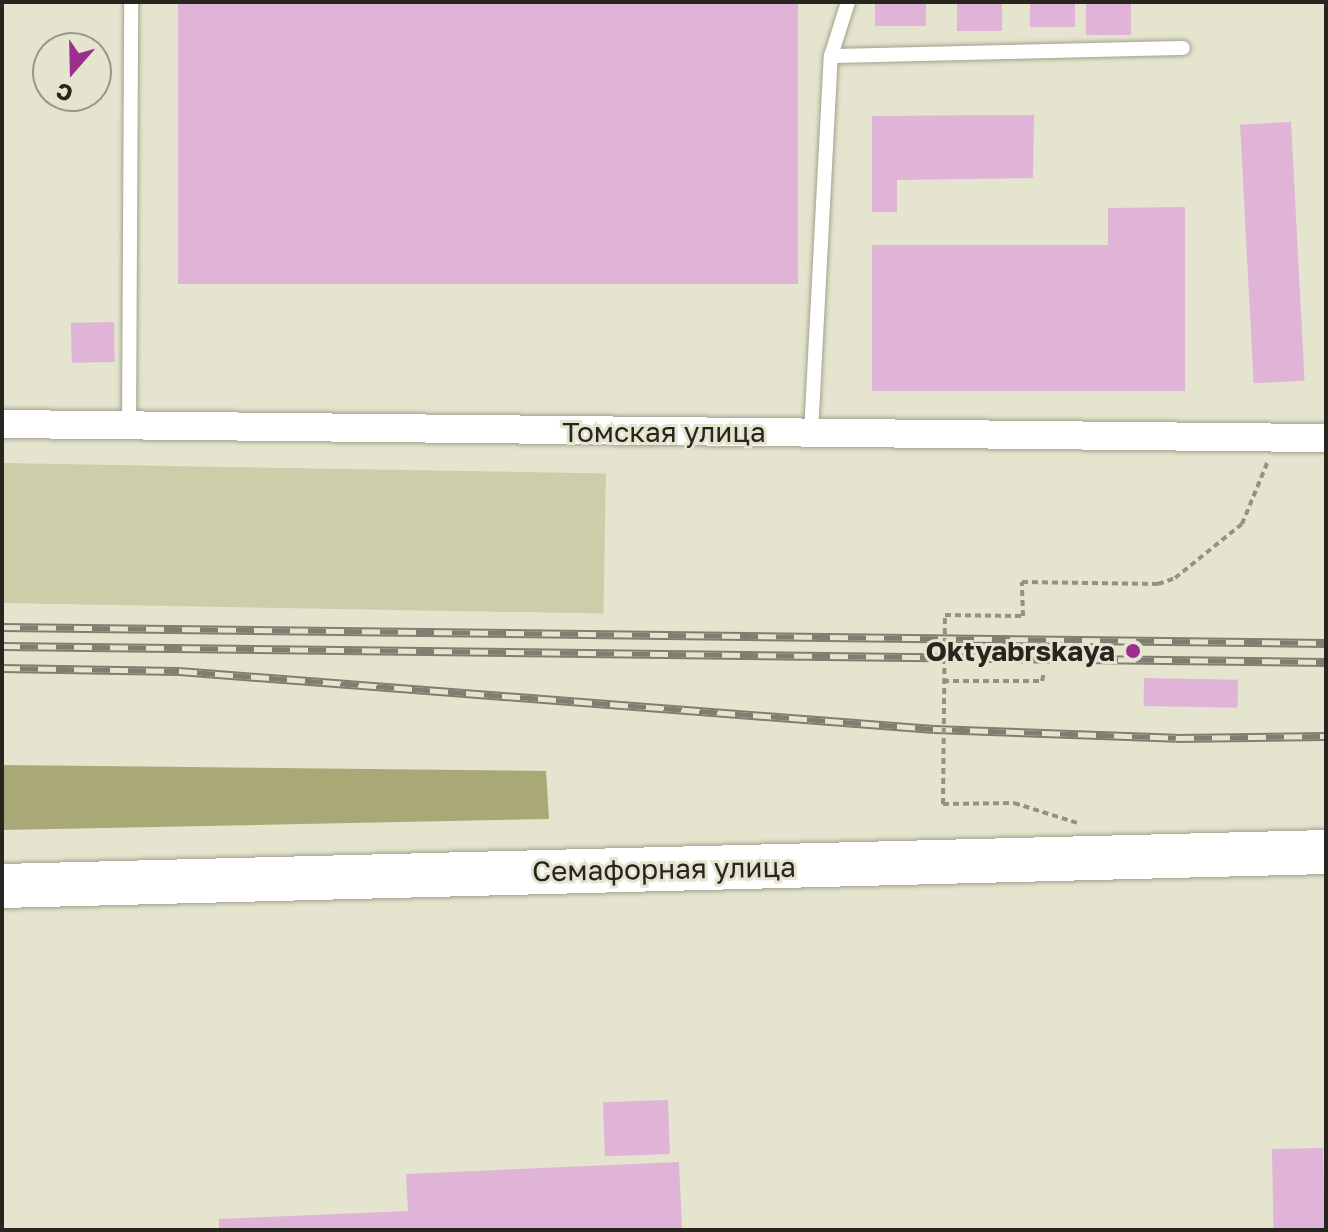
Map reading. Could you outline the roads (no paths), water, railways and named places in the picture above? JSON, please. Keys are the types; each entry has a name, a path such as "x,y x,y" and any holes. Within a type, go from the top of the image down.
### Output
{"highway":[{"name":"Семафорная улица","path":"2,886 1326,852"}],"street":[{"name":"Томская улица","path":"2,424 129,429 1326,438"}],"lane":[{"path":"129,429 131,2"},
{"path":"811,433 831,56 848,2"},
{"path":"831,56 1183,48"}],"railway":[{"path":"2,627 1326,643"},
{"path":"2,646 1326,662"},
{"path":"2,668 179,671 934,729 1176,738 1326,736"}],"place":[{"name":"Oktyabrskaya","path":"1133,651"}]}
